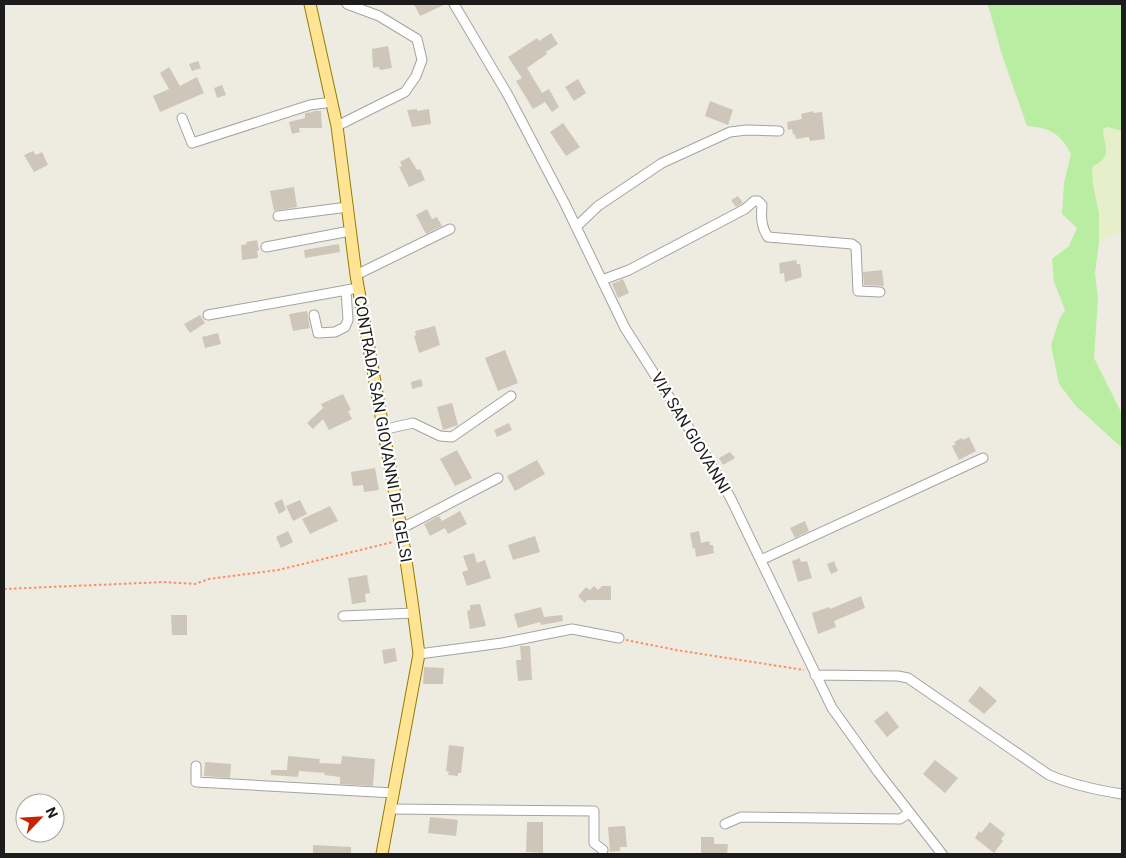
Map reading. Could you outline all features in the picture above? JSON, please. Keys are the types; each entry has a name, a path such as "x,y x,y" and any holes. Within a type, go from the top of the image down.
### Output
{"main road":[{"name":"CONTRADA SAN GIOVANNI DEI GELSI","path":"310,4 337,126 356,275 403,540 418,654 382,854"}],"street":[{"path":"337,126 405,92 416,76 422,60 417,39 378,16 347,4"},
{"name":"VIA SAN GIOVANNI","path":"454,4 509,98 576,227 625,328 699,444 730,497 832,708 942,854"},
{"path":"182,118 192,143 310,105 332,102"},
{"path":"576,227 598,206 662,163 730,132 747,130 779,131"},
{"path":"602,280 628,270 745,208 754,201 758,201 762,205 763,230 768,237 852,244 856,247 858,292 880,292"},
{"path":"278,216 348,207"},
{"path":"356,275 450,229"},
{"path":"266,247 350,231"},
{"path":"208,315 358,288"},
{"path":"314,316 318,333 335,332 345,327 348,320 346,290"},
{"path":"382,430 413,423 440,436 452,437 511,396"},
{"path":"762,560 983,458"},
{"path":"400,526 408,525 498,478"},
{"path":"343,616 414,613"},
{"path":"418,654 502,643 572,629 619,638"},
{"path":"814,673 908,678 1049,775 1092,790 1122,794"},
{"path":"196,766 196,782 394,793"},
{"path":"390,809 594,811 594,843 603,850"},
{"path":"725,824 741,816 900,819 910,813"}],"path":[{"path":"4,589 164,582 195,584 209,579 278,570 403,540"},
{"path":"619,638 676,650 814,673"}],"green space":[{"path":"986,4 1075,4 1077,6 1079,4 1122,4 1122,131 1107,127 1103,129 1106,146 1105,155 1099,163 1092,167 1093,185 1099,213 1099,242 1095,273 1098,300 1094,358 1122,414 1122,448 1076,406 1059,384 1051,345 1059,320 1065,310 1054,282 1052,259 1069,246 1077,228 1062,214 1064,183 1071,154 1063,141 1054,133 1042,128 1027,126 1001,52 989,8"},
{"path":"1107,127 1122,131 1122,230 1099,242 1099,213 1093,185 1092,167 1099,163 1107,153 1102,129"}],"building":[{"path":"414,4 446,4 420,16"},
{"path":"551,33 558,44 527,68 542,93 549,89 559,107 552,112 545,102 533,109 516,81 522,78 508,57 537,38 539,41"},
{"path":"388,46 392,68 380,70 379,67 373,68 372,49"},
{"path":"198,61 201,68 192,71 189,64"},
{"path":"169,67 180,86 197,77 204,93 160,112 153,96 169,89 160,73"},
{"path":"578,79 586,93 574,101 565,87"},
{"path":"222,85 226,95 217,98 214,88"},
{"path":"710,101 733,110 728,125 705,116"},
{"path":"417,109 417,111 429,109 431,124 412,127 407,110"},
{"path":"321,111 322,128 299,128 300,132 292,134 289,122 305,118 305,113"},
{"path":"813,111 813,113 822,112 825,139 810,141 809,137 796,139 792,129 788,130 787,122 802,119 801,114"},
{"path":"563,123 580,147 566,156 550,132"},
{"path":"33,151 36,155 42,152 48,165 34,172 24,155"},
{"path":"409,157 417,170 420,169 425,180 409,187 399,167 402,166 400,162"},
{"path":"294,187 297,207 274,211 270,191"},
{"path":"738,196 743,203 736,207 731,200"},
{"path":"427,209 432,219 437,217 442,226 426,234 416,215"},
{"path":"257,240 258,258 242,260 241,245"},
{"path":"339,244 340,252 305,258 304,250"},
{"path":"796,260 797,264 800,264 802,277 785,282 784,273 780,274 779,263"},
{"path":"882,270 884,286 864,285 863,272"},
{"path":"623,279 629,293 618,298 612,284"},
{"path":"307,311 310,328 293,331 289,314"},
{"path":"200,315 205,323 190,333 184,324"},
{"path":"435,326 440,345 419,353 414,336 416,335 415,331"},
{"path":"218,333 221,344 205,348 202,337"},
{"path":"505,350 518,383 498,391 485,358"},
{"path":"421,379 423,386 412,389 411,382"},
{"path":"343,394 351,410 348,411 352,419 329,430 323,419 313,429 307,423 323,408 321,404"},
{"path":"452,403 458,425 443,430 437,407"},
{"path":"509,423 512,430 497,437 494,430"},
{"path":"969,437 976,451 959,460 952,446 956,444 954,442"},
{"path":"457,450 472,478 455,486 440,459"},
{"path":"730,452 735,458 723,465 719,458"},
{"path":"537,460 545,474 515,491 507,476"},
{"path":"375,468 379,490 364,492 363,485 353,486 351,472"},
{"path":"282,499 286,510 279,514 274,503"},
{"path":"300,500 307,514 293,521 286,506"},
{"path":"330,506 338,521 310,534 302,519"},
{"path":"460,511 467,524 448,534 445,528 430,536 424,524 439,516 442,521"},
{"path":"805,521 809,531 795,538 790,528"},
{"path":"288,531 293,542 281,548 276,537"},
{"path":"699,531 701,543 709,541 710,545 713,545 714,553 696,557 690,533"},
{"path":"535,536 540,552 513,560 508,545"},
{"path":"474,553 477,563 485,560 491,578 467,586 462,572 468,570 463,556"},
{"path":"800,558 801,562 807,561 812,578 798,582 792,561"},
{"path":"834,561 838,571 831,574 827,564"},
{"path":"367,575 370,593 365,594 366,602 352,604 348,578"},
{"path":"594,586 598,590 602,586 611,586 611,600 587,600 585,603 578,596 586,587 590,590"},
{"path":"861,596 865,608 834,621 836,627 818,634 812,613 829,607 830,609"},
{"path":"480,604 486,626 470,629 467,611 470,610 470,605"},
{"path":"541,607 544,617 562,615 563,621 541,625 540,622 518,628 514,614"},
{"path":"171,615 187,615 187,635 172,635"},
{"path":"520,646 530,646 532,680 518,681 516,660 521,660"},
{"path":"395,648 397,661 384,664 382,650"},
{"path":"424,667 444,668 443,684 423,684"},
{"path":"980,686 997,701 984,714 968,701"},
{"path":"887,711 899,727 887,737 874,721"},
{"path":"449,745 464,747 461,773 458,773 458,776 448,775 449,772 446,771"},
{"path":"288,756 320,759 319,763 341,764 342,756 375,759 373,786 340,784 340,777 324,775 325,773 299,771 298,777 271,775 271,770 287,770"},
{"path":"935,760 958,778 945,793 923,774"},
{"path":"205,762 231,764 230,778 204,776"},
{"path":"430,817 458,820 456,836 428,833"},
{"path":"527,822 543,822 543,853 526,852"},
{"path":"990,822 1005,834 1001,839 1003,841 994,853 975,838 979,831 981,833"},
{"path":"625,826 627,847 620,847 620,851 610,852 608,827"},
{"path":"701,837 714,837 714,844 728,844 727,854 701,854"},
{"path":"313,845 351,847 351,854 313,854"}]}
